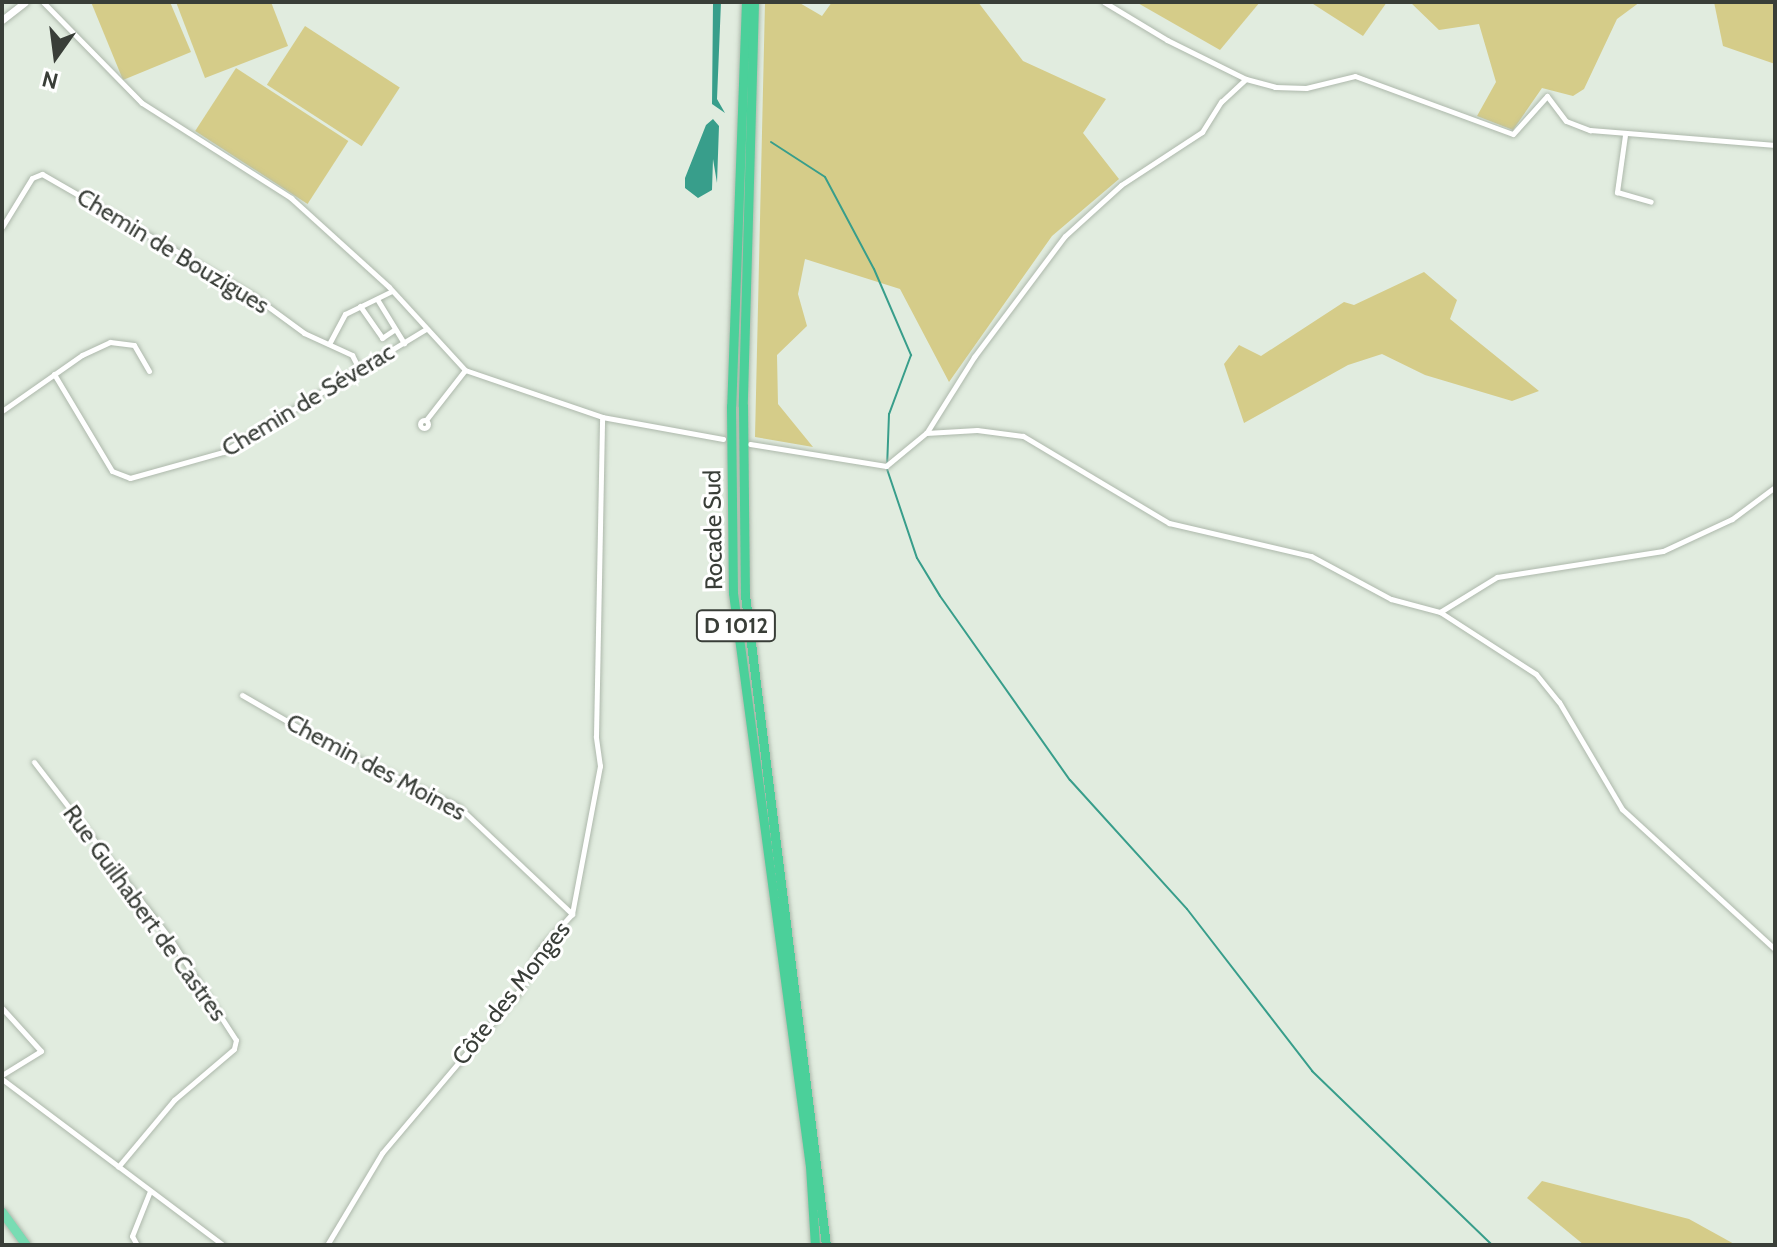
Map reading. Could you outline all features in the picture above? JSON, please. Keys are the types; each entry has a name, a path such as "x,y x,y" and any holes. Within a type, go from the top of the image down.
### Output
{"highway":[{"name":"Rocade Sud","path":"746,2 731,406 733,593 810,1166 815,1245"},
{"name":"Rocade Sud","path":"754,2 743,406 745,595 826,1245"}],"main road":[{"path":"2,1212 26,1245"}],"street":[{"path":"2,20 25,2"},
{"path":"43,2 124,89 278,188 392,291 465,370 602,417 723,439"},
{"path":"1104,2 1246,79 1275,87 1306,88 1355,76 1509,133 1517,132 1547,96 1570,124 1625,135 1775,145"},
{"path":"750,444 887,465 926,433 945,399 1065,236 1121,185 1202,132 1221,102 1246,79"},
{"path":"1625,135 1617,192 1651,202"},
{"name":"Chemin de Bouzigues","path":"2,227 32,178 42,174 352,355 358,367"},
{"path":"329,344 342,317 392,291"},
{"path":"377,299 404,343"},
{"path":"360,306 382,338 394,330"},
{"name":"Chemin de Séverac","path":"54,374 112,471 130,478 223,452 358,367 426,329"},
{"path":"2,411 54,374 110,342 134,345 149,371"},
{"path":"426,420 465,370"},
{"name":"Côte des Monges","path":"327,1245 382,1153 519,991 540,949 572,914 600,766 596,736 602,417"},
{"path":"926,433 977,430 1023,436 1169,523 1300,552 1346,571 1391,599 1440,612 1536,674 1559,702 1622,809 1775,949"},
{"path":"1440,612 1497,577 1663,551 1732,519 1775,487"},
{"name":"Chemin des Moines","path":"242,695 325,743 459,807 572,914"},
{"name":"Rue Guilhabert de Castres","path":"34,762 171,940 236,1040 234,1049 174,1100 118,1167"},
{"path":"2,1008 41,1051 2,1077 223,1245"},
{"path":"137,1245 132,1236 150,1191"}],"shaded area":[{"path":"91,2 170,2 191,52 123,80"},
{"path":"176,2 271,2 288,46 205,78"},
{"path":"765,2 798,2 822,16 832,2 978,2 1023,61 1106,99 1083,133 1119,179 1052,236 949,382 900,289 805,259 798,294 807,326 777,355 778,404 813,447 755,437"},
{"path":"1136,2 1260,2 1220,50"},
{"path":"1310,2 1387,2 1363,36"},
{"path":"1410,2 1640,2 1617,19 1584,89 1573,96 1542,88 1513,130 1477,116 1496,82 1479,24 1439,30"},
{"path":"1714,2 1775,2 1775,64 1723,46"},
{"path":"305,26 400,88 362,146 267,85"},
{"path":"236,68 348,141 308,204 195,131"},
{"path":"1424,272 1457,300 1450,319 1539,391 1512,401 1425,375 1382,354 1348,365 1244,423 1224,364 1239,345 1261,356 1344,302 1354,305"},
{"path":"1542,1181 1689,1219 1736,1245 1584,1245 1527,1198"}],"water":[{"path":"713,2 721,2 717,99 725,113 712,104"},
{"path":"713,119 719,126 717,183 713,159 712,190 698,198 685,188 685,178 706,125"}],"waterway":[{"path":"771,142 825,177 874,269 911,355 889,414 887,469 917,558 940,596 1070,780 1187,909 1312,1071 1492,1245"}]}
